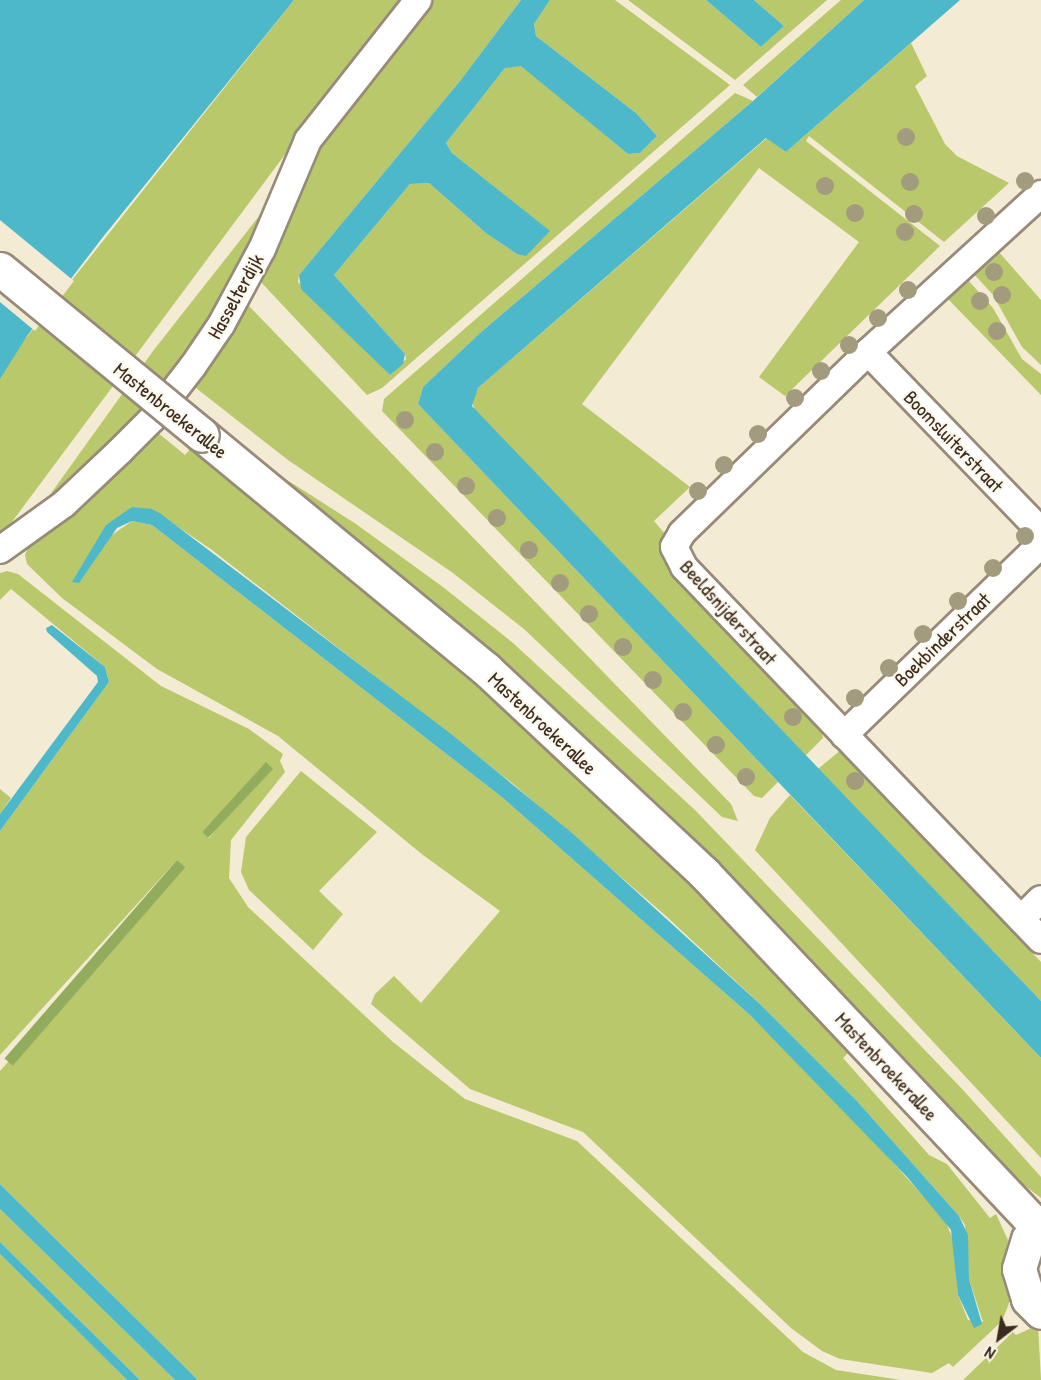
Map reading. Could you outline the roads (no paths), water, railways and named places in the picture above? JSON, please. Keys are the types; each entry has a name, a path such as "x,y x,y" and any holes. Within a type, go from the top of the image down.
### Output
{"main road":[{"name":"Mastenbroekerallee","path":"0,269 486,669 695,865 1040,1227"},
{"path":"1040,1227 1021,1254 1019,1269 1028,1299 1041,1312"}],"street":[{"name":"Hasselterdijk","path":"0,550 64,504 125,446 193,366 221,325 262,249 309,140 418,0"},
{"name":"Beeldsnijderstraat","path":"1041,194 868,352 682,533 674,547 684,567 1041,940"},
{"name":"Boomsluiterstraat","path":"868,352 1041,531"},
{"name":"Boekbinderstraat","path":"844,735 1041,544"},
{"path":"1021,919 1041,899"}],"water":[{"path":"0,0 294,0 103,237 27,336 0,379"},
{"path":"521,0 550,0 534,24 536,36 636,113 657,136 640,153 628,154 521,66 505,68 446,143 452,153 550,231 526,256 517,254 487,234 429,183 410,184 334,275 405,354 403,364 390,375 301,289 299,275 460,81"},
{"path":"706,0 754,0 784,26 761,47"},
{"path":"864,0 960,0 786,152 766,138 478,388 472,406 1041,1001 1041,1058 418,404 423,387 480,333 753,101"},
{"path":"132,507 152,509 161,514 451,734 572,833 761,1005 857,1101 959,1216 968,1235 969,1279 982,1324 974,1328 958,1295 951,1230 908,1178 750,1015 503,798 152,525 132,521 117,528 79,583 72,582 106,525"},
{"path":"52,625 105,667 109,682 0,831 0,814 98,682 97,676 47,632 46,628"},
{"path":"0,1184 198,1380 175,1380 0,1209"},
{"path":"0,1242 140,1380 127,1380 0,1254"}]}
